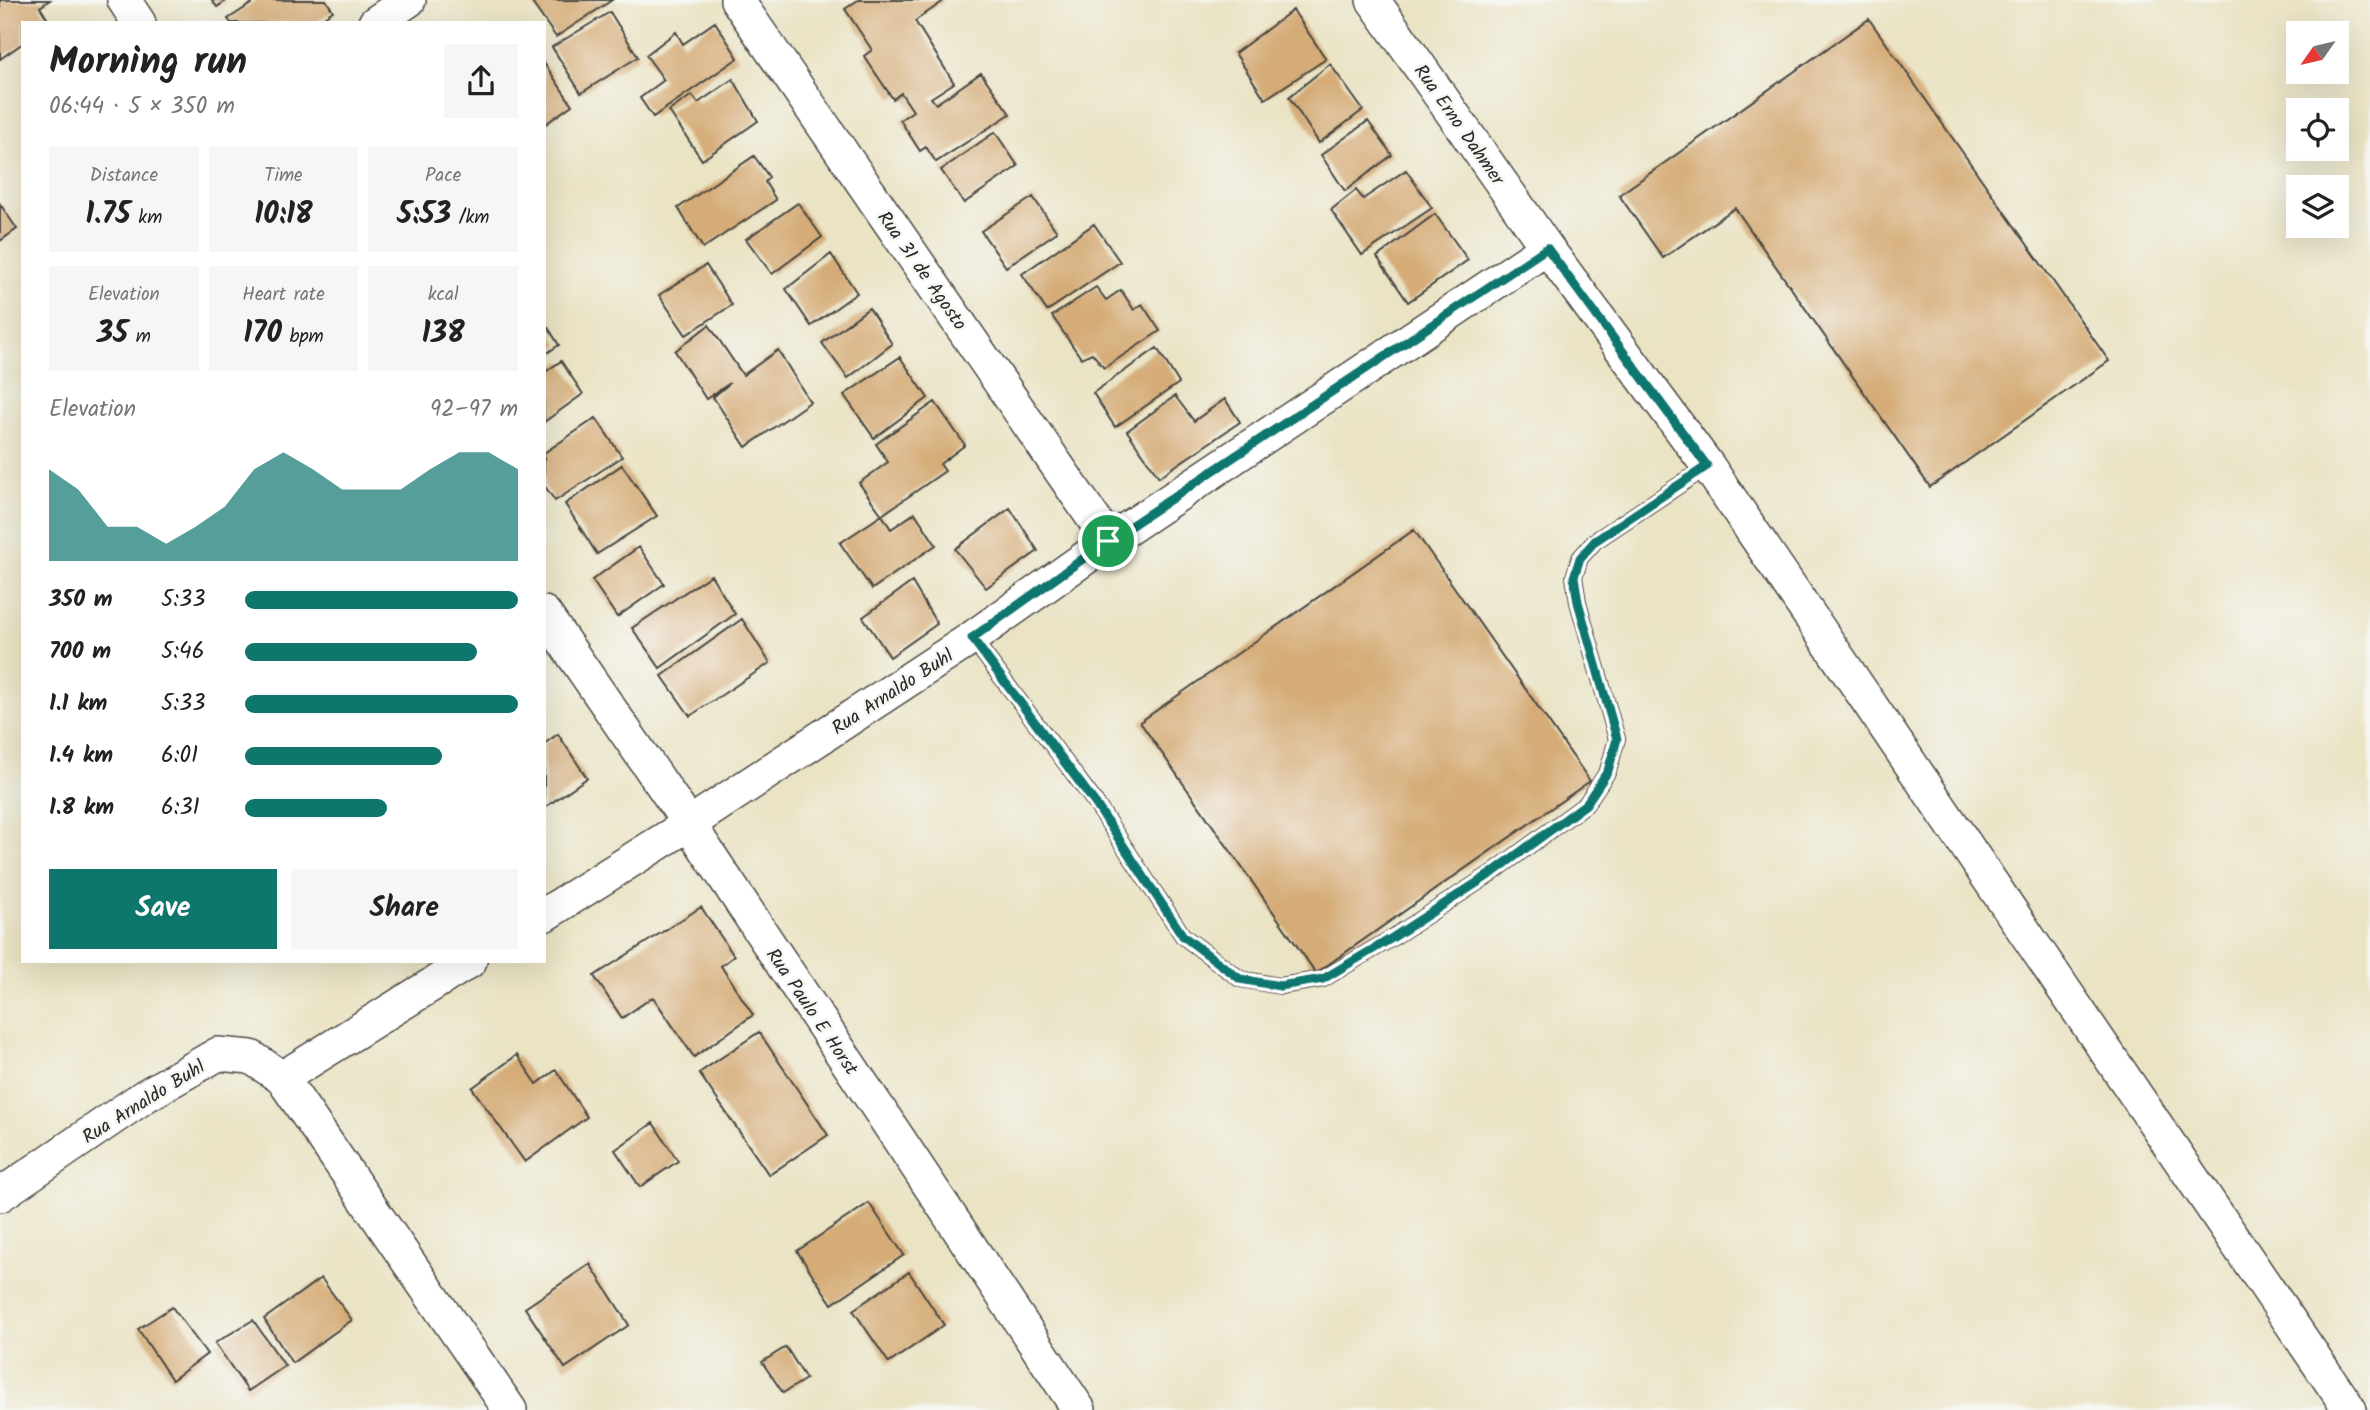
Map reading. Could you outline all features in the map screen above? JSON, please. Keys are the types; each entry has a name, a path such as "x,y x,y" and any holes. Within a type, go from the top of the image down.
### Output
{"street":[{"path":"124,0 138,21"},
{"path":"378,21 410,0"},
{"name":"Rua 31 de Agosto","path":"737,0 1108,541"},
{"name":"Rua Erno Dahmer","path":"1373,0 1547,248 1707,466 2350,1410"},
{"name":"Rua Arnaldo Buhl","path":"546,914 689,824 972,638 1108,541 1547,248"},
{"name":"Rua Paulo E Horst","path":"546,616 689,824 1079,1410"},
{"path":"467,963 282,1079 510,1410"},
{"name":"Rua Arnaldo Buhl","path":"0,1195 145,1096 218,1054 251,1057 282,1079"}],"lane":[{"path":"972,638 1095,803 1183,936 1240,979 1280,986 1323,979 1492,873 1586,804 1608,771 1617,739 1578,602 1574,577 1580,558 1595,541 1707,466"}],"building":[{"path":"0,0 50,0 40,7 49,21 21,21 21,44 0,59"},
{"path":"212,0 227,0 217,7"},
{"path":"257,0 326,0 333,11 318,21 228,19"},
{"path":"530,0 612,0 556,37"},
{"path":"858,0 945,0 915,21 954,83 931,98 936,104 981,73 1010,114 936,162 926,147 920,151 900,120 913,111 901,93 893,99 864,56 872,50 845,9"},
{"path":"1293,10 1326,59 1265,99 1235,53"},
{"path":"610,12 638,57 581,93 552,47"},
{"path":"1869,19 2109,361 1930,487 1735,208 1663,258 1619,195"},
{"path":"715,22 738,58 653,117 640,98 664,80 646,55 676,32 683,44"},
{"path":"1330,64 1363,110 1319,143 1289,97"},
{"path":"546,66 572,105 546,124"},
{"path":"733,79 758,121 702,160 669,111 692,95 698,103"},
{"path":"1368,121 1392,155 1345,191 1321,155"},
{"path":"995,132 1018,166 964,203 941,170"},
{"path":"754,156 769,177 765,182 776,200 703,248 678,208"},
{"path":"1406,170 1432,208 1362,255 1331,210 1356,190 1363,199"},
{"path":"1033,197 1057,232 1006,267 981,231"},
{"path":"798,203 822,237 772,274 746,239"},
{"path":"0,204 17,229 0,241"},
{"path":"1435,214 1468,260 1408,302 1377,257"},
{"path":"1094,224 1120,262 1047,311 1022,274"},
{"path":"831,254 857,293 811,326 786,289"},
{"path":"706,265 732,305 686,335 659,295"},
{"path":"1096,287 1106,300 1121,290 1134,310 1142,304 1160,331 1104,368 1092,353 1081,358 1052,316"},
{"path":"869,308 892,344 848,378 822,343"},
{"path":"546,324 559,345 546,354"},
{"path":"709,325 743,375 778,350 810,402 746,447 713,397 730,383 706,399 675,351"},
{"path":"1157,348 1179,383 1115,427 1093,393"},
{"path":"900,357 928,398 874,438 844,395"},
{"path":"561,361 583,394 546,421 546,372"},
{"path":"1175,396 1194,421 1225,399 1240,422 1159,477 1127,431"},
{"path":"935,402 965,445 940,464 945,471 882,515 859,483 888,462 876,444"},
{"path":"596,418 622,457 555,501 546,488 546,452"},
{"path":"622,465 657,516 597,554 565,504"},
{"path":"1010,508 1038,551 986,588 955,549"},
{"path":"915,513 936,545 872,589 840,543 882,515 891,529"},
{"path":"1414,530 1590,781 1316,973 1140,722"},
{"path":"639,547 664,584 617,617 592,580"},
{"path":"711,575 735,614 660,668 632,628"},
{"path":"912,582 937,624 890,657 863,617"},
{"path":"742,619 770,663 690,716 662,676"},
{"path":"558,734 587,778 546,807 546,743"},
{"path":"701,907 734,956 721,966 753,1015 694,1057 653,997 622,1018 594,976"},
{"path":"759,1032 828,1135 769,1175 699,1073"},
{"path":"517,1055 537,1084 556,1070 587,1117 525,1162 472,1088"},
{"path":"653,1123 678,1161 640,1187 615,1150"},
{"path":"869,1203 904,1255 832,1304 797,1251"},
{"path":"590,1264 629,1325 565,1368 525,1308"},
{"path":"909,1272 944,1325 889,1363 853,1310"},
{"path":"321,1278 352,1320 292,1363 264,1319"},
{"path":"172,1307 207,1354 172,1380 138,1329"},
{"path":"253,1320 285,1366 248,1391 215,1343"},
{"path":"786,1347 806,1379 783,1393 762,1362"}],"route":[{"path":"1547,248 1707,466 1595,541 1580,558 1574,577 1578,602 1617,739 1608,771 1586,804 1492,873 1392,938 1323,979 1280,986 1240,979 1183,936 1095,803 972,638 1108,541 1547,248"}]}
